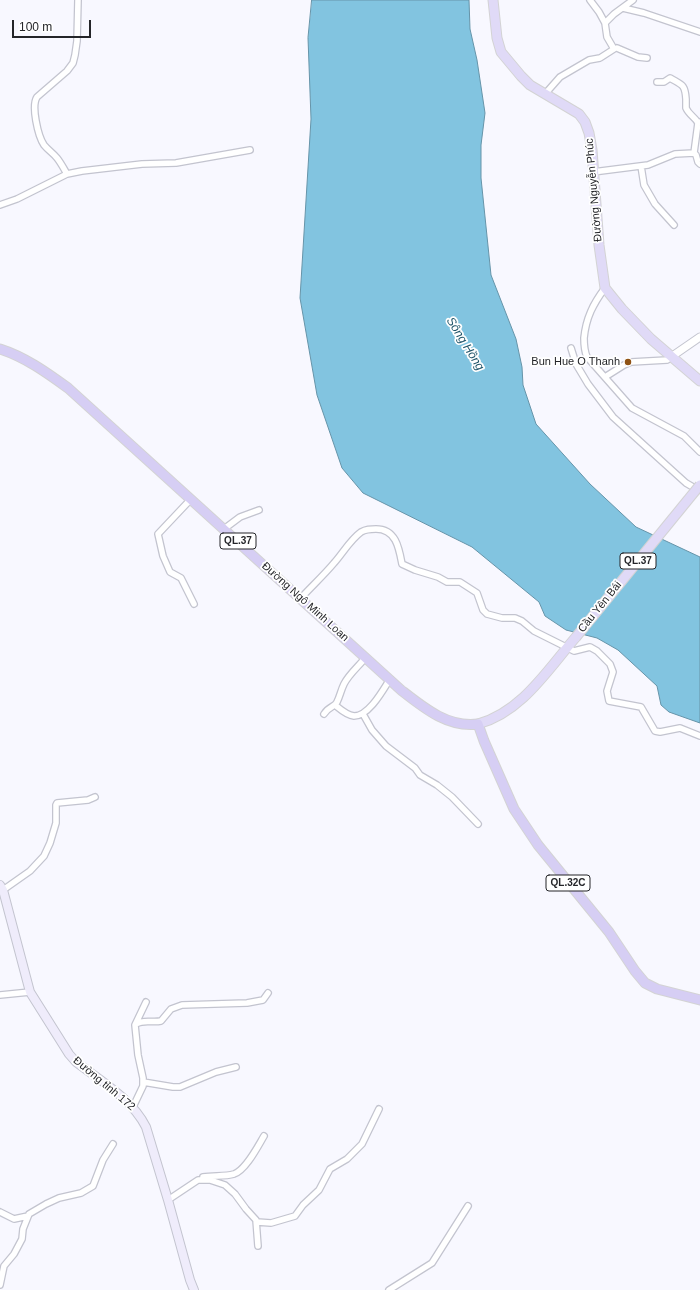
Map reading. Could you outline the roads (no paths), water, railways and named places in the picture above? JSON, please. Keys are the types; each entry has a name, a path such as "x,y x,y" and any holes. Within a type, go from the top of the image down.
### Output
{"highway":[{"name":"Đường Ngô Minh Loan","path":"0,349 22,358 68,388 427,711 460,724 478,724"},
{"name":"QL.32C","path":"478,724 514,809 538,845 609,932 635,971 645,983 657,989 700,1000"}],"main road":[{"name":"Đường Nguyễn Phúc","path":"493,0 497,38 502,52 530,85 579,114 590,133 599,245 605,288"},
{"path":"605,288 622,309 671,357 700,381"},
{"name":"Cầu Yên Bái","path":"576,637 700,485"},
{"name":"Đường Ngô Minh Loan","path":"478,724 503,714 520,701 576,637"},
{"name":"Đường tỉnh 172","path":"1,888 30,992 69,1054 76,1062 133,1107 146,1128 194,1290"}],"street":[{"path":"67,174 57,158 43,144 38,130 35,104 36,99 40,94 67,72 73,63 77,41 78,0"},
{"path":"545,94 560,77 589,60 596,60 614,50 607,37 605,23 590,0"},
{"path":"605,23 633,0"},
{"path":"623,8 644,13 700,32"},
{"path":"617,48 638,57 647,58"},
{"path":"657,82 664,82 670,78 681,84 686,89 686,108 699,123 694,153 700,164"},
{"path":"0,204 17,199 67,174 82,170 142,164 176,163 250,150"},
{"path":"593,172 641,166 655,163 675,154 694,153"},
{"path":"641,166 644,185 655,204 674,225"},
{"path":"605,288 592,306 585,327 584,346 587,356 632,408 684,436 700,452"},
{"path":"605,377 631,362 667,360 700,338"},
{"path":"571,348 576,364 588,384 613,417 686,483 700,491"},
{"path":"191,499 158,534 163,556 170,572 181,578 194,604"},
{"path":"224,529 240,517 259,510"},
{"path":"300,598 334,563 352,540 367,529 381,529 394,536 398,544 402,564 415,570 438,577 447,582 460,582 477,593 483,610 487,614 502,618 515,618 522,621 534,631 574,651 590,647 597,651 610,664 613,672 607,691 609,700 641,707 655,731 660,732 680,728 700,736"},
{"path":"324,714 327,708 335,705 349,676 366,657"},
{"path":"335,705 344,712 353,716 363,714 379,696 390,679"},
{"path":"363,714 372,730 386,746 415,768 420,775 437,785 452,797 478,824"},
{"path":"1,888 30,871 44,856 56,823 57,803 88,800 95,797"},
{"path":"0,995 30,992"},
{"path":"136,1024 141,1021 161,1021 171,1009 182,1005 247,1003 263,1000 268,993"},
{"path":"133,1107 143,1082 135,1039 136,1024 146,1002"},
{"path":"143,1082 180,1087 216,1072 236,1067"},
{"path":"256,1222 271,1223 295,1216 303,1205 319,1190 330,1169 347,1159 362,1144 379,1109"},
{"path":"168,1200 204,1177 230,1175 240,1171 264,1136"},
{"path":"0,1212 14,1220 28,1216 46,1204 59,1198 81,1193 93,1186 103,1160 113,1144"},
{"path":"198,1180 219,1182 230,1189 255,1218 258,1246"},
{"path":"389,1290 432,1264 468,1206"},
{"path":"0,1285 4,1266 14,1254 22,1239 23,1229 28,1216"}],"water":[{"name":"Sông Hồng","path":"312,0 469,0 470,29 477,60 485,113 481,145 481,178 491,275 516,339 522,367 523,385 536,424 590,484 636,527 700,557 700,723 669,712 661,705 657,686 618,650 597,638 566,630 545,616 539,602 472,547 363,493 342,468 317,395 300,298 311,119 308,38"}],"place":[{"name":"Bun Hue O Thanh","path":"628,362"}]}
